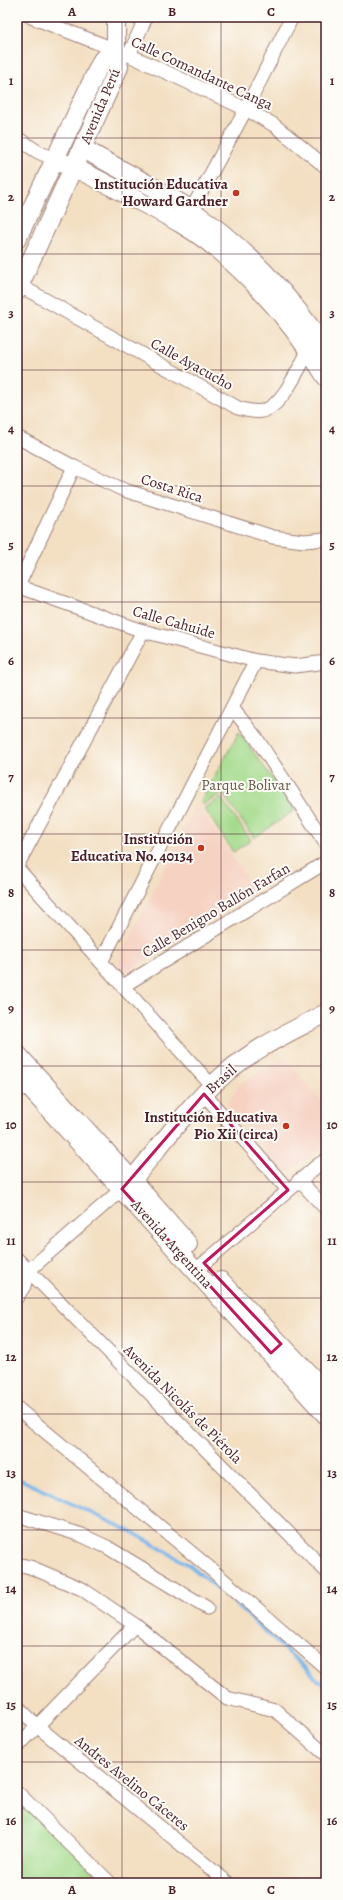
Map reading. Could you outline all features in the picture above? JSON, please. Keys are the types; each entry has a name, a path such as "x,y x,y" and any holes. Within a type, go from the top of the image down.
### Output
{"street":[{"name":"Calle Comandante Canga","path":"31,17 123,53 246,109 274,124 326,167"},
{"path":"116,17 123,53"},
{"name":"Avenida Perú","path":"18,287 119,68 123,53 146,17"},
{"path":"187,218 246,109 292,17"},
{"name":"Avenida Perú","path":"17,239 102,60 123,53"},
{"path":"80,104 98,111"},
{"path":"17,138 38,152 187,218 229,240 258,266 285,296 320,342 326,377"},
{"path":"82,148 187,218"},
{"name":"Calle Ayacucho","path":"18,287 238,408 251,412 264,411 276,403 320,342"},
{"name":"Costa Rica","path":"17,437 74,467 124,490 273,537 304,541 326,539"},
{"path":"17,587 74,467"},
{"name":"Calle Cahuide","path":"17,587 143,631 256,662 295,666 326,662"},
{"path":"143,631 17,867 123,986 288,1190"},
{"path":"101,962 256,662"},
{"path":"232,708 257,739 326,844"},
{"name":"Calle Benigno Ballón Farfan","path":"123,986 326,862"},
{"name":"Brasil","path":"127,1184 208,1090 227,1072 248,1057 326,1013"},
{"name":"Avenida Argentina","path":"17,1054 24,1075 127,1184 200,1267 276,1349 326,1415"},
{"path":"200,1267 299,1180 318,1164 326,1160"},
{"path":"299,1180 326,1209"},
{"path":"17,1297 24,1286 28,1272 127,1184"},
{"name":"Avenida Nicolás de Piérola","path":"17,1259 28,1272 326,1571"},
{"name":"Avenida Argentina","path":"276,1349 326,1392"},
{"path":"17,1408 206,1565 326,1668"},
{"path":"17,1515 81,1535 107,1546 207,1608"},
{"path":"17,1564 30,1567 82,1589 135,1625 227,1698 275,1710 326,1755"},
{"path":"17,1747 135,1625"},
{"name":"Andres Avelino Cáceres","path":"17,1706 37,1726 228,1883"},
{"path":"17,1792 110,1883"}],"highlighted area":[{"path":"204,1094 288,1190 204,1263 281,1344 271,1353 122,1189"}],"shaded area":[{"name":"Institución Educativa No. 40134","path":"197,804 256,892 124,974 117,965"},
{"name":"Institución Educativa Pio Xii (circa)","path":"285,1058 326,1107 326,1146 285,1173 227,1104 241,1083"}],"green space":[{"name":"Parque Bolivar","path":"239,732 295,810 254,838 222,793 203,805 201,801"},
{"path":"221,798 251,840 233,852 204,808"},
{"path":"17,1796 106,1883 17,1883"}],"waterway":[{"path":"17,1478 134,1533 189,1565 228,1597 326,1687"}],"place":[{"name":"Institución Educativa Howard Gardner","path":"236,193"},
{"name":"Institución Educativa No. 40134","path":"201,848"},
{"name":"Institución Educativa Pio Xii (circa)","path":"286,1126"}]}
